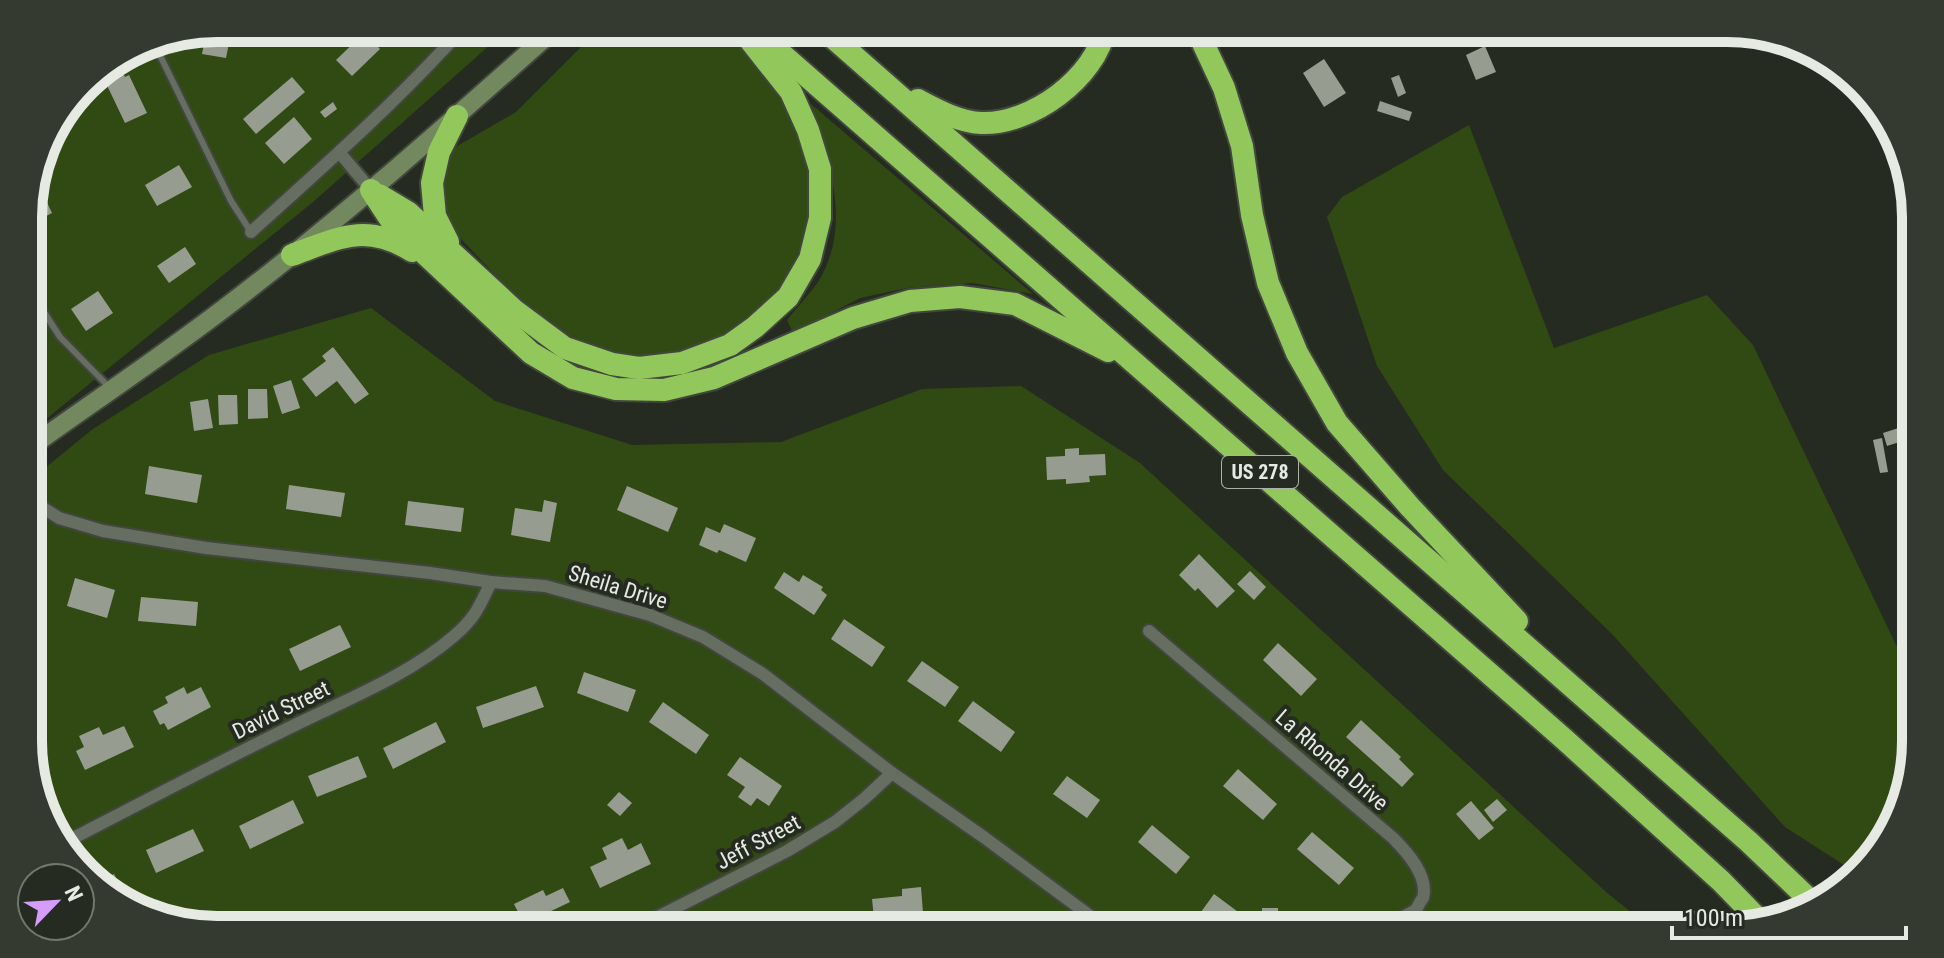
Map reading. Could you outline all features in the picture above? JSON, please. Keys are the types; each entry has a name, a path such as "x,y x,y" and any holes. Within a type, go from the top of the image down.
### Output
{"highway":[{"path":"371,190 394,225 565,348 612,364 639,368 682,363 730,345 788,297 810,259 820,218 820,169 808,130 791,92 752,42"},
{"name":"US 278","path":"768,42 1564,739 1753,914"},
{"name":"US 278","path":"838,42 1749,842 1807,897"},
{"path":"884,82 946,115 981,123 1014,118 1044,105 1069,87 1092,61 1099,42"},
{"path":"1203,42 1224,88 1242,146 1252,215 1268,283 1297,353 1337,423 1410,507 1602,713"},
{"path":"447,262 435,216 432,183 439,152 457,116"},
{"path":"292,255 344,236 376,234 447,262 531,353 573,378 616,389 664,390 714,378 853,318 910,301 960,297 1015,304 1141,368"}],"main road":[{"path":"42,439 222,310 292,255 540,42"}],"street":[{"path":"251,232 339,152 450,42"},
{"path":"339,152 371,190"},
{"name":"Sheila Drive","path":"42,507 59,518 103,531 206,548 545,586 650,615 703,637 763,674 892,773 1090,916"},
{"name":"David Street","path":"72,839 430,655 475,615 491,582"},
{"name":"La Rhonda Drive","path":"1149,631 1393,838 1415,864 1422,880 1424,896 1416,910 1405,916"},
{"name":"Jeff Street","path":"659,916 787,851 835,822 892,773"}],"lane":[{"path":"158,52 231,201 251,232"},
{"path":"42,309 60,337 112,389"}],"green space":[{"path":"205,42 493,42 313,202 42,422 43,194 55,150 65,129 102,85 139,60 183,45"},
{"path":"586,42 735,42 791,112 812,171 809,236 792,275 758,316 707,345 656,356 598,353 526,308 449,226 442,198 452,149 516,112"},
{"path":"811,104 1033,294 973,283 907,288 860,298 793,333 787,320 818,282 828,261 836,216 825,148"},
{"path":"1469,125 1554,348 1707,295 1753,345 1902,658 1902,753 1899,775 1884,819 1873,838 1848,867 1785,827 1612,634 1443,470 1377,366 1327,217 1342,197"},
{"path":"371,308 495,401 632,445 781,442 922,389 1021,386 1140,463 1636,916 217,916 194,915 161,907 110,880 96,868 96,862 90,862 78,848 55,808 43,764 42,470 93,429 209,355"}],"building":[{"path":"204,42 229,43 226,58 202,54"},
{"path":"355,42 373,42 380,49 352,76 336,60"},
{"path":"1485,46 1496,72 1476,80 1466,55"},
{"path":"1324,59 1346,93 1324,107 1303,73"},
{"path":"122,70 125,77 129,75 147,113 125,123 106,82"},
{"path":"1399,75 1406,93 1398,97 1391,78"},
{"path":"292,77 305,92 256,134 243,119"},
{"path":"1380,101 1412,112 1409,121 1377,111"},
{"path":"333,102 337,109 325,118 320,112"},
{"path":"294,117 312,139 284,164 265,143"},
{"path":"179,165 192,187 157,206 145,185"},
{"path":"43,194 52,213 42,218"},
{"path":"185,247 196,264 169,283 157,266"},
{"path":"98,291 113,313 86,331 71,309"},
{"path":"333,347 369,394 355,404 337,381 316,397 302,379 326,361 322,356"},
{"path":"291,380 300,408 282,414 273,386"},
{"path":"248,389 267,389 268,418 248,419"},
{"path":"218,395 237,395 238,424 219,425"},
{"path":"208,399 213,428 194,431 190,402"},
{"path":"1902,427 1902,441 1887,446 1883,433"},
{"path":"1882,438 1888,472 1880,473 1873,440"},
{"path":"1079,448 1079,455 1105,454 1106,475 1089,476 1090,482 1066,484 1066,479 1047,480 1046,457 1065,456 1065,449"},
{"path":"149,466 202,475 197,503 145,494"},
{"path":"289,485 345,493 341,517 286,509"},
{"path":"627,486 678,508 668,532 617,510"},
{"path":"544,500 557,503 550,542 511,535 515,508 542,512"},
{"path":"408,501 464,508 461,532 405,525"},
{"path":"724,524 756,538 746,562 699,545 706,527 720,533"},
{"path":"1199,554 1235,591 1217,608 1198,588 1195,591 1179,575"},
{"path":"1250,571 1266,587 1254,600 1237,584"},
{"path":"784,572 799,582 803,575 823,587 821,590 827,595 814,615 774,588"},
{"path":"75,578 115,590 107,618 67,606"},
{"path":"141,597 198,602 196,626 138,621"},
{"path":"844,619 885,647 872,667 831,639"},
{"path":"340,625 351,647 300,671 289,649"},
{"path":"1278,643 1317,679 1301,696 1263,660"},
{"path":"922,661 959,687 945,707 907,681"},
{"path":"584,672 636,690 628,712 577,693"},
{"path":"536,686 544,707 483,728 476,707"},
{"path":"184,687 187,694 201,687 211,707 168,730 164,723 160,725 153,711 168,703 165,697"},
{"path":"973,701 1015,732 1001,752 958,721"},
{"path":"663,702 709,735 696,754 649,722"},
{"path":"1361,720 1401,757 1399,759 1414,774 1402,787 1346,737"},
{"path":"436,722 446,742 393,769 383,748"},
{"path":"124,726 134,747 85,770 76,751 84,747 79,736 99,727 103,735"},
{"path":"358,756 367,777 317,797 308,776"},
{"path":"740,757 782,786 769,806 757,798 751,806 738,797 745,787 727,775"},
{"path":"1238,769 1277,804 1263,820 1223,786"},
{"path":"1067,776 1100,800 1087,818 1053,794"},
{"path":"619,792 632,803 620,816 607,805"},
{"path":"1497,799 1507,810 1493,822 1484,810"},
{"path":"293,800 304,823 250,849 239,826"},
{"path":"1471,801 1494,828 1479,840 1456,814"},
{"path":"1152,825 1190,857 1176,874 1138,842"},
{"path":"193,829 204,851 156,873 146,850"},
{"path":"1312,832 1354,868 1339,885 1297,849"},
{"path":"622,838 628,850 641,843 651,864 600,888 590,867 607,859 602,848"},
{"path":"114,874 121,887 110,880 107,878"},
{"path":"921,887 923,913 874,916 872,899 902,896 902,889"},
{"path":"563,888 570,902 541,916 520,916 514,904 543,890 546,896"},
{"path":"1214,894 1244,916 1206,916 1201,912"},
{"path":"1262,908 1278,908 1278,916 1262,916"}]}
